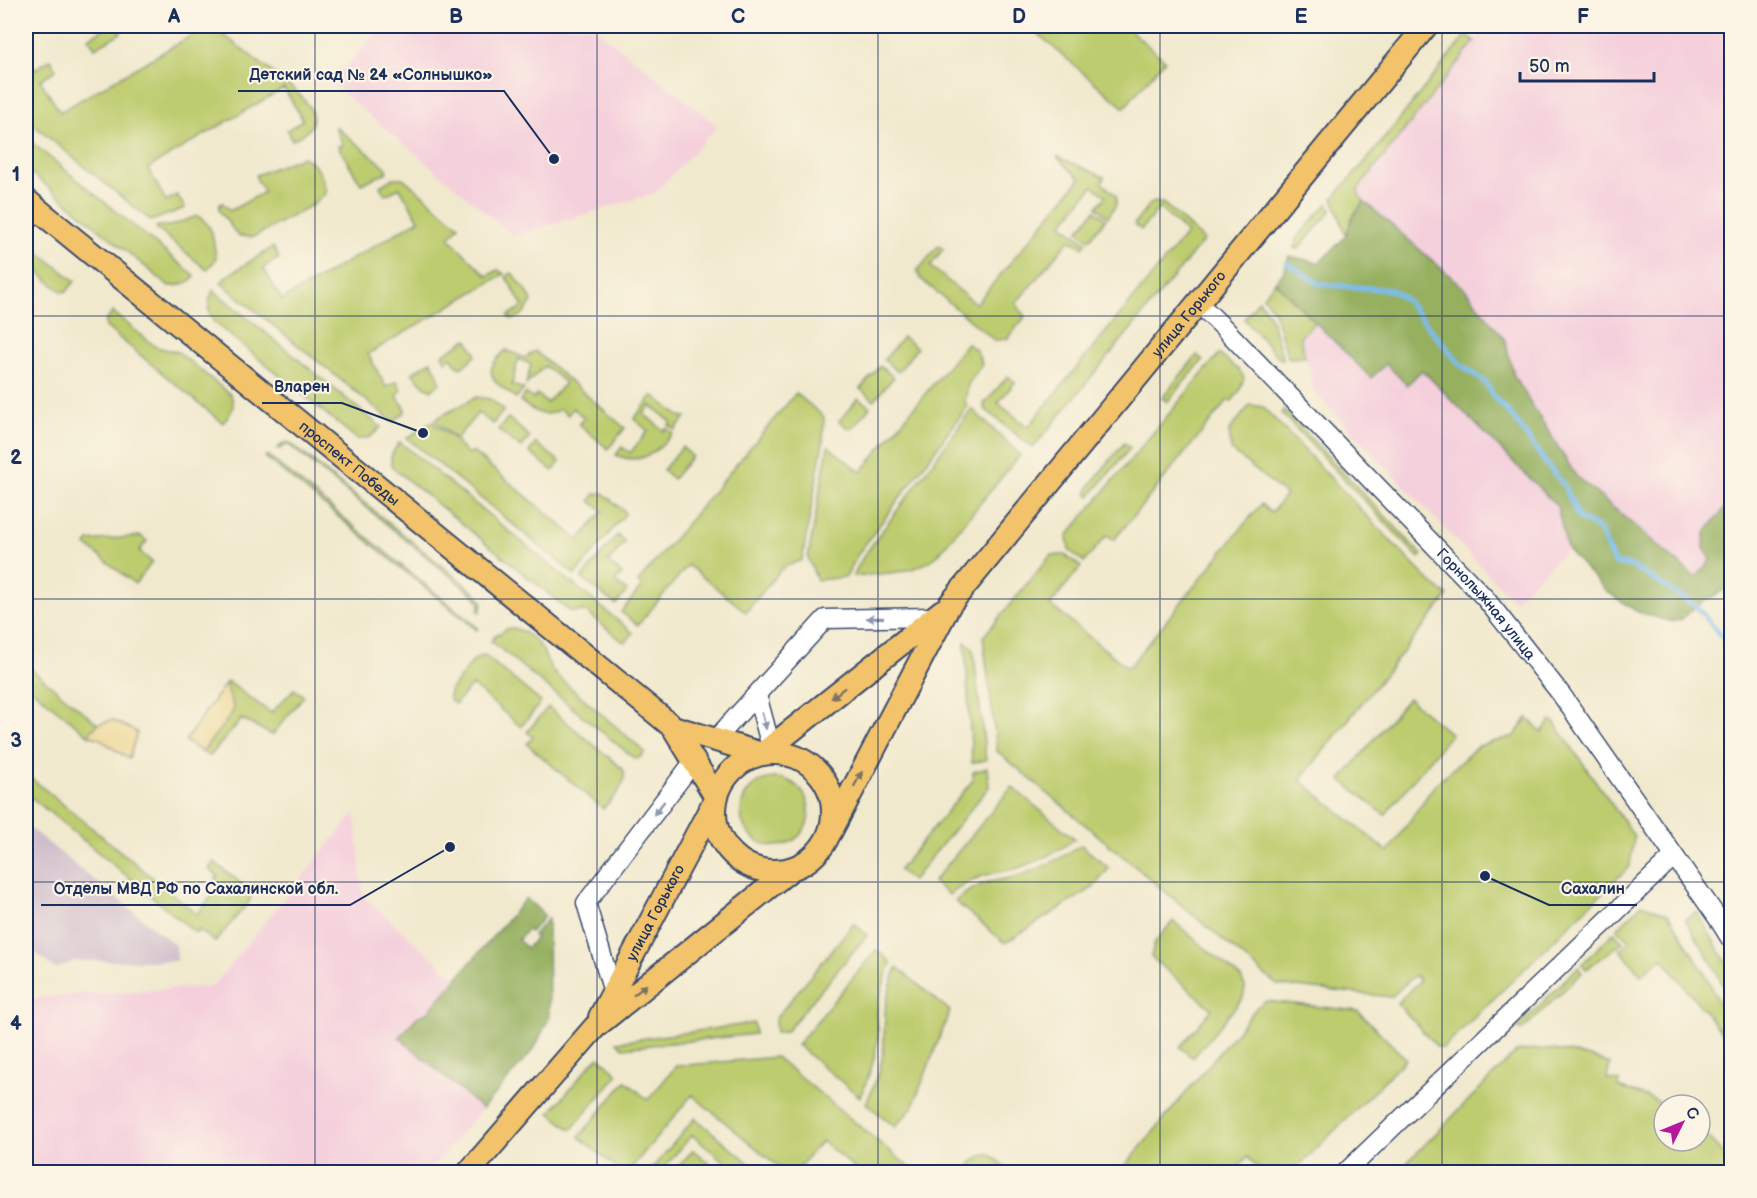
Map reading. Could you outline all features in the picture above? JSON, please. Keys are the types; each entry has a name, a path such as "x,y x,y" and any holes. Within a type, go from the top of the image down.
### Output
{"main road":[{"name":"улица Горького","path":"767,750 942,611 1426,26"},
{"name":"проспект Победы","path":"26,200 673,727 716,797"},
{"name":"улица Горького","path":"831,831 942,611"},
{"name":"проспект Победы","path":"673,727 716,740 767,750"},
{"path":"767,750 803,760 819,773 830,791 834,811 831,831 822,848 808,862 790,870 764,871 739,861 727,848 718,833 714,815 716,797 723,782 733,769 747,759 767,750"},
{"name":"улица Горького","path":"595,1027 716,797"},
{"name":"улица Горького","path":"469,1173 595,1027 790,870"}],"street":[{"name":"Горнолыжная улица","path":"1198,303 1485,598 1561,694 1718,917 1731,941"},
{"path":"716,740 825,620 942,611"},
{"path":"757,695 767,750"},
{"path":"613,992 586,903 694,761"},
{"path":"1346,1173 1674,856"}],"shaded area":[{"path":"382,26 592,26 718,126 655,193 514,236 331,83"},
{"path":"1487,26 1731,26 1731,504 1727,505 1711,559 1696,578 1576,476 1514,376 1505,340 1465,289 1358,195 1358,189"},
{"path":"1315,322 1390,337 1557,506 1567,549 1514,601 1315,393 1300,337"},
{"path":"355,812 363,896 456,979 427,1013 417,1017 399,1037 482,1109 437,1162 423,1172 26,1172 26,1003 39,998 69,995 213,986"},
{"path":"26,825 176,946 177,961 74,961 55,969 26,945"}],"green space":[{"path":"109,26 117,26 121,33 95,48 88,38"},
{"path":"192,26 212,26 290,86 311,109 313,120 308,131 292,140 287,130 303,120 284,88 148,168 166,201 177,195 185,208 151,221 26,119 26,75 51,59 56,70 40,80 60,112 196,33"},
{"path":"1045,26 1125,26 1165,60 1124,108 1038,34"},
{"path":"1466,35 1475,41 1358,189 1364,201 1353,216 1346,236 1333,198 1372,154"},
{"path":"335,126 387,168 387,172 361,184 338,146 343,145"},
{"path":"31,142 195,276 184,284 169,286 26,169 26,150"},
{"path":"1056,156 1104,177 1102,183 1116,195 1116,205 1108,217 1097,207 1106,196 1093,186 1062,224 1086,243 1083,247 1069,240 1016,303 1025,317 1007,339 994,340 921,279 917,271 939,245 943,249 930,266 976,304 1080,179"},
{"path":"302,157 319,171 326,193 314,204 254,237 238,236 219,210 220,204 223,203 230,211 264,192 256,175"},
{"path":"393,178 403,178 459,226 449,238 487,276 498,270 504,274 368,354 386,387 397,381 401,390 397,397 404,406 405,412 393,422 221,283 227,276 273,247 279,258 263,268 282,300 419,220 400,188 385,195 380,186"},
{"path":"1364,201 1465,289 1505,340 1514,376 1576,476 1696,578 1711,559 1704,548 1705,533 1727,505 1731,504 1731,586 1696,606 1682,619 1671,622 1636,611 1607,592 1567,549 1557,506 1422,370 1407,385 1386,364 1371,378 1275,282 1284,272 1289,256 1319,263 1346,236 1353,216"},
{"path":"1155,202 1164,204 1204,240 1033,448 985,409 984,404 1008,376 1015,382 998,403 1028,427 1187,233 1159,208 1141,230 1134,224 1150,204"},
{"path":"1328,203 1331,211 1298,249 1294,248 1296,239"},
{"path":"1095,210 1106,219 1089,240 1078,231"},
{"path":"197,216 207,224 213,240 216,259 207,270 156,228 157,226 170,226"},
{"path":"26,233 36,250 75,281 67,291 62,292 26,262"},
{"path":"512,273 532,300 526,310 515,319 508,316 523,306 506,277"},
{"path":"1275,282 1315,322 1300,337 1305,357 1288,358 1275,313 1263,296"},
{"path":"213,290 381,427 368,438 357,439 214,322 209,306"},
{"path":"1259,300 1270,316 1283,359 1280,359 1244,319"},
{"path":"113,312 156,347 178,352 231,395 232,410 223,423 106,327 105,322"},
{"path":"903,337 917,348 898,372 884,360"},
{"path":"467,339 475,356 461,368 451,357 446,361 442,355"},
{"path":"967,343 976,350 982,364 968,384 965,403 968,406 858,554 846,577 817,580 808,558 828,446 861,472"},
{"path":"506,350 525,358 535,351 625,428 608,449 579,424 584,418 573,408 568,415 560,409 544,414 529,408 520,401 526,393 533,399 537,394 547,403 565,383 545,366 526,384 531,364 518,359 512,385 524,389 516,398 498,384 492,375 491,370 494,363"},
{"path":"1219,354 1240,371 1244,378 1239,392 1231,402 1228,400 1114,540 1107,535 1084,562 1069,550 1067,536"},
{"path":"1197,355 1203,360 1167,402 1162,398"},
{"path":"431,361 440,383 432,390 424,386 412,373"},
{"path":"880,366 894,377 874,400 860,389"},
{"path":"796,393 824,417 823,442 802,560 782,568 746,612 688,565 638,625 621,612 642,586 638,582"},
{"path":"653,395 679,416 686,417 675,430 669,425 671,422 650,405 644,414 664,431 666,428 673,433 655,451 641,458 625,458 616,455 622,447 630,453 648,431 634,419"},
{"path":"476,397 490,399 504,410 493,424 478,413 456,439 434,420"},
{"path":"858,398 870,407 851,430 839,421"},
{"path":"1250,405 1263,407 1428,580 1448,596 1300,780 1388,852 1434,786 1478,746 1514,736 1527,718 1542,732 1550,721 1554,722 1634,836 1630,866 1443,1048 1437,1047 1397,1003 1420,981 1415,975 1391,997 1277,985 997,751 983,637 1051,555 1065,555 1081,567 1050,605 1128,668 1261,504 1271,513 1286,495 1231,450 1229,431"},
{"path":"972,409 1020,455 937,556 908,570 853,576 863,557"},
{"path":"1284,410 1422,555 1419,558 1281,413"},
{"path":"508,418 530,437 521,448 498,430"},
{"path":"432,422 458,442 457,444 467,453 474,453 579,540 603,511 590,501 595,494 603,493 625,514 575,575 407,438"},
{"path":"285,442 290,443 478,595 483,603 480,612 478,610 480,603 476,597 289,445 278,448"},
{"path":"400,442 633,633 626,642 585,611 571,612 392,467 392,454"},
{"path":"536,443 560,462 553,471 529,452"},
{"path":"1124,443 1130,448 1090,496 1087,493 1090,485"},
{"path":"682,447 692,456 673,479 663,470"},
{"path":"267,455 478,628 477,630 265,457"},
{"path":"617,535 625,542 608,562 622,574 615,582 627,591 616,605 582,578"},
{"path":"141,536 147,541 139,551 152,562 135,584 86,545 89,541"},
{"path":"513,628 532,638 543,651 554,673 645,752 635,759 491,641 498,633"},
{"path":"965,642 973,648 986,760 972,763"},
{"path":"484,655 541,702 521,727 472,685 455,704 450,700 451,689 474,660"},
{"path":"26,665 98,724 88,735 26,684"},
{"path":"227,681 271,713 294,689 304,696 272,735 242,719 210,756 202,752 234,709 225,684"},
{"path":"1408,698 1451,734 1385,815 1341,780"},
{"path":"548,707 623,769 622,786 603,809 527,744 533,737 527,732"},
{"path":"987,768 989,787 912,881 899,870 973,780 973,772"},
{"path":"26,774 197,914 221,885 215,880 218,876 209,869 214,862 252,892 249,902 215,942 199,930 196,933 26,793"},
{"path":"775,778 788,780 799,788 807,799 809,812 807,825 799,836 788,844 775,846 762,844 751,836 743,825 741,812 743,799 751,788 762,780"},
{"path":"1012,787 1075,839 1039,860 1015,869 976,878 949,895 933,882"},
{"path":"1081,845 1109,868 1094,887 1005,943 955,901 980,885 1034,870"},
{"path":"526,898 545,916 530,932 527,930 518,940 527,948 536,938 533,935 548,919 549,1018 534,1049 482,1109 399,1037 417,1017 427,1013"},
{"path":"1642,904 1668,914 1704,972 1731,1027 1731,1044 1662,958 1641,975 1620,949 1630,941 1617,929"},
{"path":"1697,912 1731,971 1731,1001 1713,965 1685,919"},
{"path":"1173,921 1241,978 1245,987 1243,998 1193,1058 1180,1047 1212,1009 1151,957 1155,942"},
{"path":"854,923 867,935 786,1032 776,1033 775,1019"},
{"path":"1614,932 1623,942 1586,969 1582,964"},
{"path":"876,950 891,962 878,1005 876,1051 860,1097 797,1045"},
{"path":"897,967 950,1011 912,1108 895,1127 866,1103 881,1065 886,1006"},
{"path":"1578,967 1582,973 1521,1031 1517,1028"},
{"path":"1266,1001 1358,1011 1406,1059 1293,1172 1263,1172 1247,1157 1234,1172 1120,1172 1257,1007"},
{"path":"754,1023 755,1034 623,1048 617,1042"},
{"path":"1535,1049 1555,1050 1592,1057 1610,1064 1607,1079 1619,1081 1618,1087 1652,1099 1652,1153 1712,1153 1712,1142 1728,1161 1731,1172 1398,1172 1516,1052"},
{"path":"599,1057 618,1074 571,1130 550,1113"},
{"path":"776,1057 915,1172 859,1172 822,1141 795,1172 785,1172 692,1095 628,1172 622,1172 579,1137 626,1081 648,1100 676,1066"},
{"path":"695,1118 760,1172 737,1172 692,1135 660,1172 649,1172"},
{"path":"693,1150 720,1172 674,1172"},
{"path":"988,1153 1012,1172 964,1172 975,1159"}],"sand":[{"path":"225,684 234,709 202,752 185,741"},
{"path":"112,720 137,732 129,759 98,738 88,735 98,724"}],"waterway":[{"path":"1287,263 1319,284 1392,290 1405,299 1460,364 1486,383 1493,396 1513,417 1564,485 1579,519 1600,531 1615,563 1632,566 1696,606 1732,649"}],"place":[{"name":"Детский сад № 24 «Солнышко»","path":"554,159"},
{"name":"Вларен","path":"423,433"},
{"name":"Отделы МВД РФ по Сахалинской обл.","path":"450,847"},
{"name":"Сахалин","path":"1485,876"}]}
